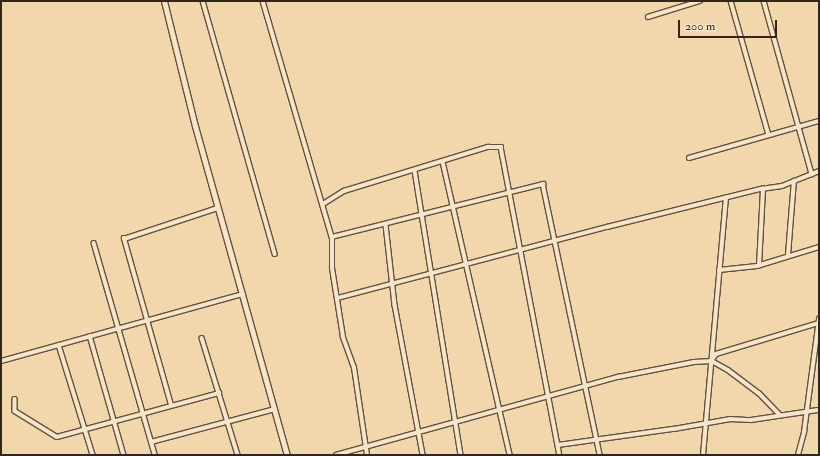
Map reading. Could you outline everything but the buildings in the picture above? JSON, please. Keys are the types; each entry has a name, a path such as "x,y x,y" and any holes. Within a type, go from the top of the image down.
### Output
{"street":[{"path":"164,1 218,208 287,455"},
{"path":"203,1 275,254"},
{"path":"263,1 332,238 332,268 338,298 343,340 354,368 367,455"},
{"path":"648,17 700,1"},
{"path":"731,1 769,135"},
{"path":"764,1 812,174"},
{"path":"689,158 819,121"},
{"path":"323,204 344,191 415,171 494,146 501,147 547,396 560,455"},
{"path":"443,162 510,455"},
{"path":"415,171 461,455"},
{"path":"338,298 520,251 555,240 763,189 782,186 819,171"},
{"path":"788,255 794,181"},
{"path":"332,238 543,184 584,386 600,455"},
{"path":"759,266 763,189"},
{"path":"703,455 726,198"},
{"path":"171,405 124,238 218,208"},
{"path":"386,225 393,284 423,455"},
{"path":"94,243 155,455"},
{"path":"719,270 759,266 788,255 819,247"},
{"path":"1,361 243,294"},
{"path":"798,455 806,412 819,319"},
{"path":"712,361 716,354 819,323"},
{"path":"90,336 124,455"},
{"path":"202,338 238,455"},
{"path":"59,345 93,455"},
{"path":"336,455 366,448 419,431 584,386 674,365 712,361 728,370 759,393 780,414"},
{"path":"15,399 15,411 57,437 219,393"},
{"path":"152,442 275,409"},
{"path":"558,445 706,423 819,410"}]}
